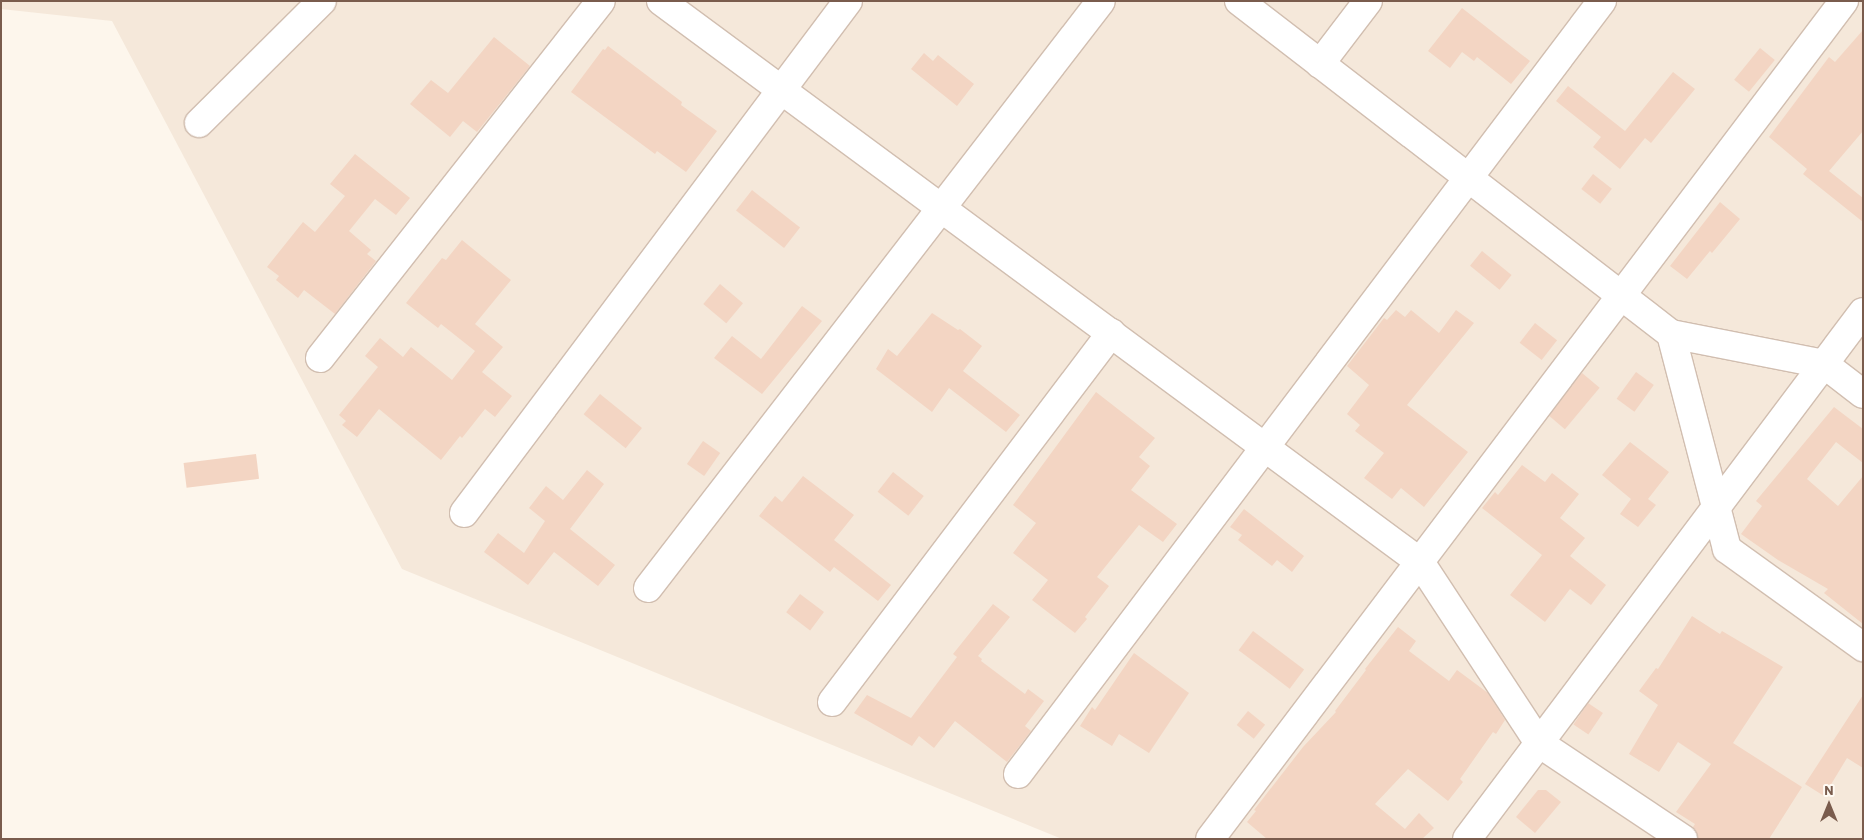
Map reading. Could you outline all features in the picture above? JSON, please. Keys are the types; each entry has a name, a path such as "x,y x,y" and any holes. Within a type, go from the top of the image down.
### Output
{"street":[{"path":"199,123 322,1"},
{"path":"320,358 601,1"},
{"path":"662,1 1420,562 1539,743 1683,839"},
{"path":"464,513 848,1"},
{"path":"648,588 1101,1"},
{"path":"1239,1 1671,334 1824,364 1863,394"},
{"path":"1320,64 1368,1"},
{"path":"1018,774 1602,1"},
{"path":"1210,839 1844,1"},
{"path":"1467,839 1863,312"},
{"path":"832,702 1111,333"},
{"path":"1671,334 1727,549 1863,647"}],"shaded area":[{"path":"1,1 1863,1 1863,839 1062,839 402,569 112,21 1,9"}],"building":[{"path":"1462,8 1530,61 1511,84 1477,57 1474,61 1462,52 1450,68 1428,51"},
{"path":"1863,30 1863,131 1829,171 1863,198 1863,222 1803,174 1807,169 1769,137 1829,57 1835,62"},
{"path":"494,37 530,66 477,132 463,121 450,137 410,104 431,80 448,93"},
{"path":"608,46 682,102 681,105 717,131 686,172 657,151 655,154 571,92 603,49 605,50"},
{"path":"1760,48 1775,60 1749,92 1734,80"},
{"path":"924,53 933,61 938,55 974,84 957,106 911,69"},
{"path":"1673,72 1695,89 1651,143 1645,138 1620,169 1593,147 1601,137 1556,101 1568,86 1625,131"},
{"path":"355,154 410,198 396,215 375,199 349,231 371,250 367,254 376,261 335,314 304,290 298,298 276,280 279,276 267,267 303,222 315,232 345,196 330,184"},
{"path":"1593,174 1612,189 1600,204 1581,189"},
{"path":"752,190 800,228 784,248 736,210"},
{"path":"1720,202 1740,219 1712,253 1710,251 1687,279 1670,266"},
{"path":"462,240 511,280 475,324 503,347 482,372 512,396 495,417 485,409 462,438 460,436 441,460 379,409 357,437 342,425 346,421 339,415 378,367 365,356 380,338 403,357 411,347 452,380 475,351 441,324 438,328 406,303 442,258 446,260"},
{"path":"1482,251 1512,275 1500,290 1470,266"},
{"path":"720,284 743,303 726,323 703,304"},
{"path":"802,306 822,321 762,394 714,358 732,336 761,359"},
{"path":"1396,310 1405,317 1411,310 1439,333 1456,310 1474,323 1407,405 1468,452 1424,507 1401,488 1392,499 1364,478 1384,453 1355,431 1360,425 1347,414 1369,385 1347,366 1384,318 1387,320"},
{"path":"932,313 958,330 960,329 982,346 963,371 1020,415 1006,432 949,388 932,412 876,369 888,349 897,356"},
{"path":"1535,323 1557,340 1542,360 1520,343"},
{"path":"1636,372 1654,385 1634,412 1617,399"},
{"path":"1582,373 1600,388 1565,429 1547,414"},
{"path":"1096,392 1155,438 1139,457 1150,466 1131,490 1177,524 1163,542 1139,525 1097,577 1109,586 1085,617 1087,619 1075,633 1032,600 1048,580 1013,553 1036,523 1013,505"},
{"path":"600,394 642,428 626,448 584,414"},
{"path":"1834,407 1863,429 1863,463 1836,442 1807,479 1838,506 1863,476 1863,624 1824,593 1828,589 1778,560 1741,534 1762,506 1756,501"},
{"path":"703,441 720,453 704,476 687,464"},
{"path":"1630,442 1669,472 1648,499 1656,505 1638,527 1620,514 1631,499 1602,475"},
{"path":"256,454 259,479 187,488 184,463"},
{"path":"1522,465 1545,482 1552,473 1579,494 1560,518 1585,538 1570,556 1606,585 1591,605 1570,589 1545,622 1510,595 1542,555 1482,508 1495,492 1498,495"},
{"path":"587,470 604,484 570,529 615,565 598,586 554,552 528,585 484,552 498,533 524,553 545,521 529,508 546,486 563,500"},
{"path":"893,472 924,496 908,516 878,492"},
{"path":"803,476 854,515 834,540 891,585 878,601 834,567 830,572 759,516 775,496 782,502"},
{"path":"1244,509 1304,556 1292,572 1277,560 1272,566 1238,540 1242,535 1230,527"},
{"path":"800,594 824,612 810,630 786,612"},
{"path":"993,604 1010,617 978,656 982,659 981,661 1025,694 1028,689 1044,701 1025,726 1031,731 1007,762 955,721 934,748 919,736 912,746 854,713 867,695 911,718 957,657 953,654"},
{"path":"1692,616 1720,634 1722,631 1783,667 1733,743 1802,787 1769,839 1698,839 1693,827 1695,824 1676,812 1711,764 1678,742 1659,772 1629,754 1658,705 1639,691 1656,668 1658,669"},
{"path":"1398,627 1416,641 1409,651 1449,681 1457,670 1488,693 1505,720 1496,734 1493,732 1460,779 1463,782 1448,801 1408,769 1375,804 1405,829 1419,813 1434,828 1422,839 1267,839 1247,822 1256,811 1254,810 1303,747 1336,712 1365,669"},
{"path":"1253,631 1304,670 1290,689 1239,650"},
{"path":"1134,653 1189,693 1149,753 1119,734 1112,746 1080,726 1092,707 1095,710"},
{"path":"1863,695 1863,768 1847,758 1824,796 1805,784"},
{"path":"1588,703 1603,713 1588,735 1573,725"},
{"path":"1248,711 1265,725 1254,739 1237,725"},
{"path":"1538,790 1546,790 1561,802 1535,833 1516,817"}]}
